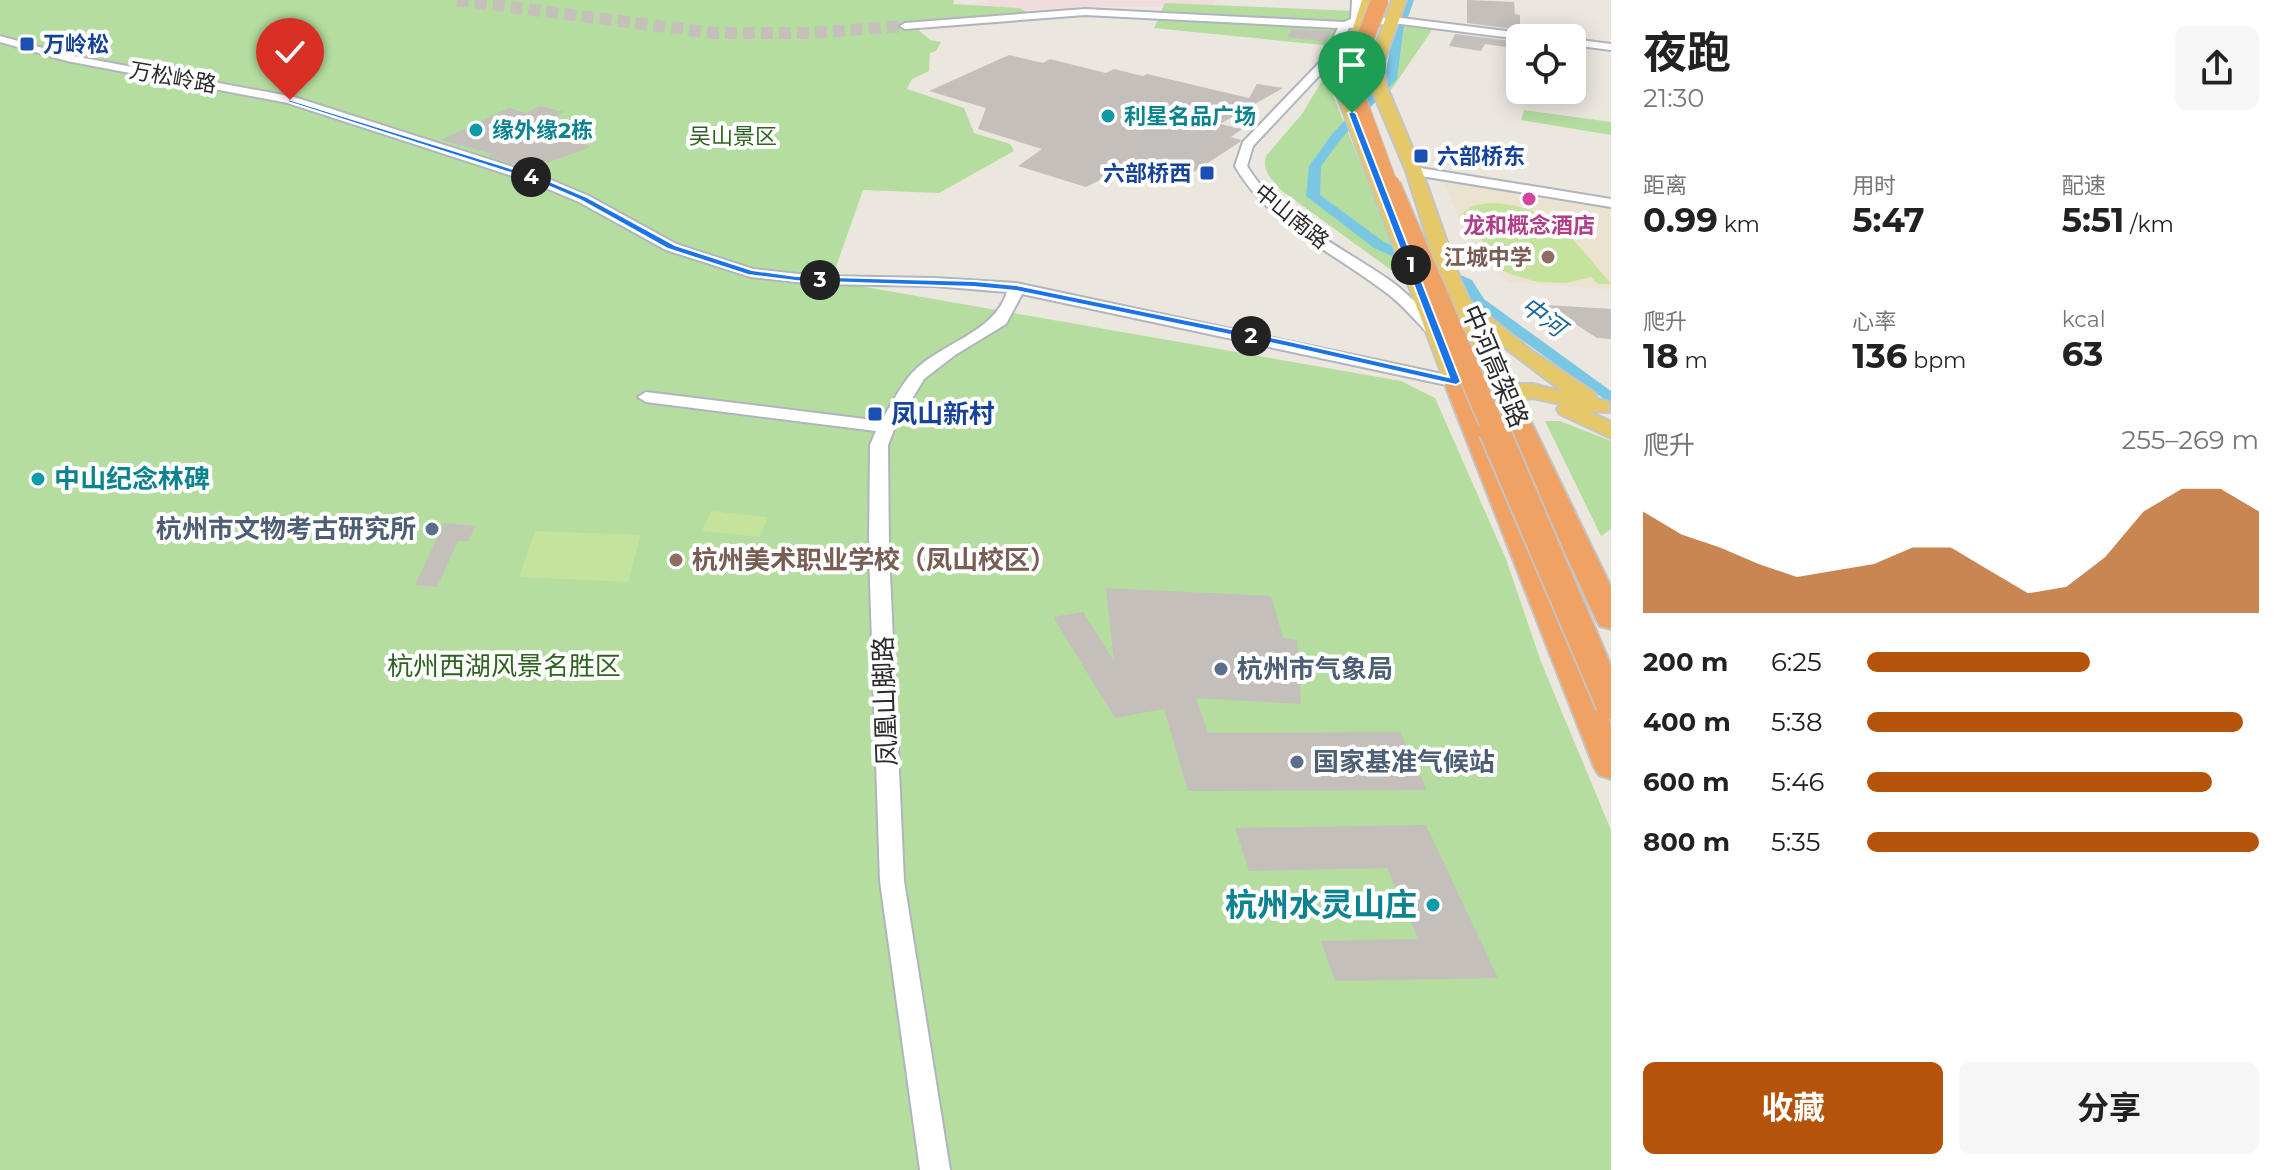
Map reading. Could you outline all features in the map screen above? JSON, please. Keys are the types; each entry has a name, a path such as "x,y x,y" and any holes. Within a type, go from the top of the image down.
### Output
{"highway":[{"name":"中河高架路","path":"1390,10 1368,64 1368,87 1433,269 1611,661"},
{"name":"中河高架路","path":"1390,10 1356,62 1353,87 1390,188 1611,704"},
{"path":"1456,382 1611,767"},
{"path":"1503,391 1611,619"}],"main road":[{"path":"1369,0 1364,22 1347,61 1342,87 1456,382 1570,409 1611,431"},
{"path":"1399,0 1390,10 1376,64 1380,91 1419,172 1449,274 1503,391"},
{"path":"1461,302 1525,355 1606,410"},
{"path":"1503,391 1533,391 1606,410"}],"street":[{"name":"中山南路","path":"1357,0 1356,21 1345,25 1327,61 1247,145 1241,166 1250,183 1262,194 1314,236 1392,289 1438,335"},
{"path":"905,26 1085,12 1345,25 1364,22 1390,10 1411,22 1506,34"},
{"name":"万松岭路","path":"0,39 67,58 290,100 539,180 584,199 671,247 751,273 796,278 961,283 1016,288 1456,382"},
{"path":"1586,44 1611,47"},
{"path":"1419,172 1611,203"},
{"name":"凤凰山脚路","path":"935,1170 892,881 878,453 886,427 918,376 949,352 1000,321 1011,304 1016,288"},
{"path":"646,397 886,427"}],"shaded area":[{"path":"989,0 1216,0 1214,7 1083,7 968,13 969,4 987,3"},
{"name":"江城中学","path":"1443,180 1611,205 1611,289 1508,282 1464,231"}],"green space":[{"name":"杭州西湖风景名胜区","path":"0,0 954,0 953,4 1019,8 1027,12 915,27 930,40 941,42 936,51 930,53 929,71 912,79 907,89 964,108 974,133 1010,144 1014,151 939,193 863,190 831,281 1401,381 1435,398 1506,559 1541,662 1611,830 1611,1170 0,1170"},
{"path":"1165,3 1356,11 1356,14 1333,46 1154,28"},
{"path":"1406,27 1434,27 1389,93 1400,41"},
{"path":"1335,59 1330,88 1409,283 1281,190 1266,170 1266,156 1302,114"},
{"path":"1524,110 1611,122 1611,135 1521,120"},
{"path":"1488,203 1510,205 1545,217 1585,252 1611,284 1598,284 1591,277 1566,283 1538,282 1502,270 1463,213 1472,206"},
{"path":"1545,421 1560,421 1611,441 1611,529 1601,536"},
{"path":"711,511 768,517 760,537 702,531"},
{"path":"535,531 641,535 628,582 519,577"}],"building":[{"path":"1467,0 1514,2 1515,14 1520,15 1520,24 1506,24 1506,28 1467,23"},
{"path":"1292,29 1331,31 1326,42 1287,37"},
{"path":"1455,34 1506,40 1506,47 1485,44 1481,51 1449,46"},
{"name":"利星名品广场","path":"1009,55 1043,63 1050,59 1106,73 1114,69 1143,76 1147,74 1249,98 1257,84 1283,88 1220,124 1242,129 1231,137 1240,142 1177,183 1122,169 1086,187 1018,166 1042,149 978,129 986,108 929,91"},
{"path":"540,106 564,112 531,128 591,147 529,169 488,156 493,154 441,140 509,108 526,113"},
{"path":"1546,305 1611,309 1611,339 1597,338"},
{"name":"杭州市文物考古研究所","path":"444,523 476,526 468,541 458,541 437,587 415,585"},
{"path":"1106,588 1271,596 1283,638 1297,640 1301,704 1196,698 1208,733 1400,732 1427,790 1188,791 1164,709 1115,718 1053,617 1083,612 1114,661"},
{"name":"杭州水灵山庄","path":"1426,825 1498,978 1335,981 1321,941 1418,939 1387,868 1249,871 1235,828"}],"waterway":[{"name":"中河","path":"1409,0 1398,32 1391,79 1337,136 1315,166 1313,196 1379,245 1467,283 1478,302 1611,399"}],"tunnel":[{"path":"457,0 713,33 810,33 905,26"}],"place":[{"name":"万岭松","path":"27,44"},
{"name":"利星名品广场","path":"1108,116"},
{"name":"缘外缘2栋","path":"476,130"},
{"name":"六部桥东","path":"1421,156"},
{"name":"六部桥西","path":"1207,173"},
{"name":"龙和概念酒店","path":"1529,199"},
{"name":"江城中学","path":"1548,257"},
{"name":"凤山新村","path":"875,414"},
{"name":"中山纪念林碑","path":"38,479"},
{"name":"杭州市文物考古研究所","path":"432,529"},
{"name":"杭州美术职业学校（凤山校区）","path":"676,560"},
{"name":"杭州市气象局","path":"1221,669"},
{"name":"国家基准气候站","path":"1297,762"},
{"name":"杭州水灵山庄","path":"1433,905"}],"route":[{"path":"290,100 539,180 584,199 671,247 751,273 796,278 1016,288 1456,382 1352,113"}],"park label":[{"name":"吴山景区","path":"733,136"}]}
